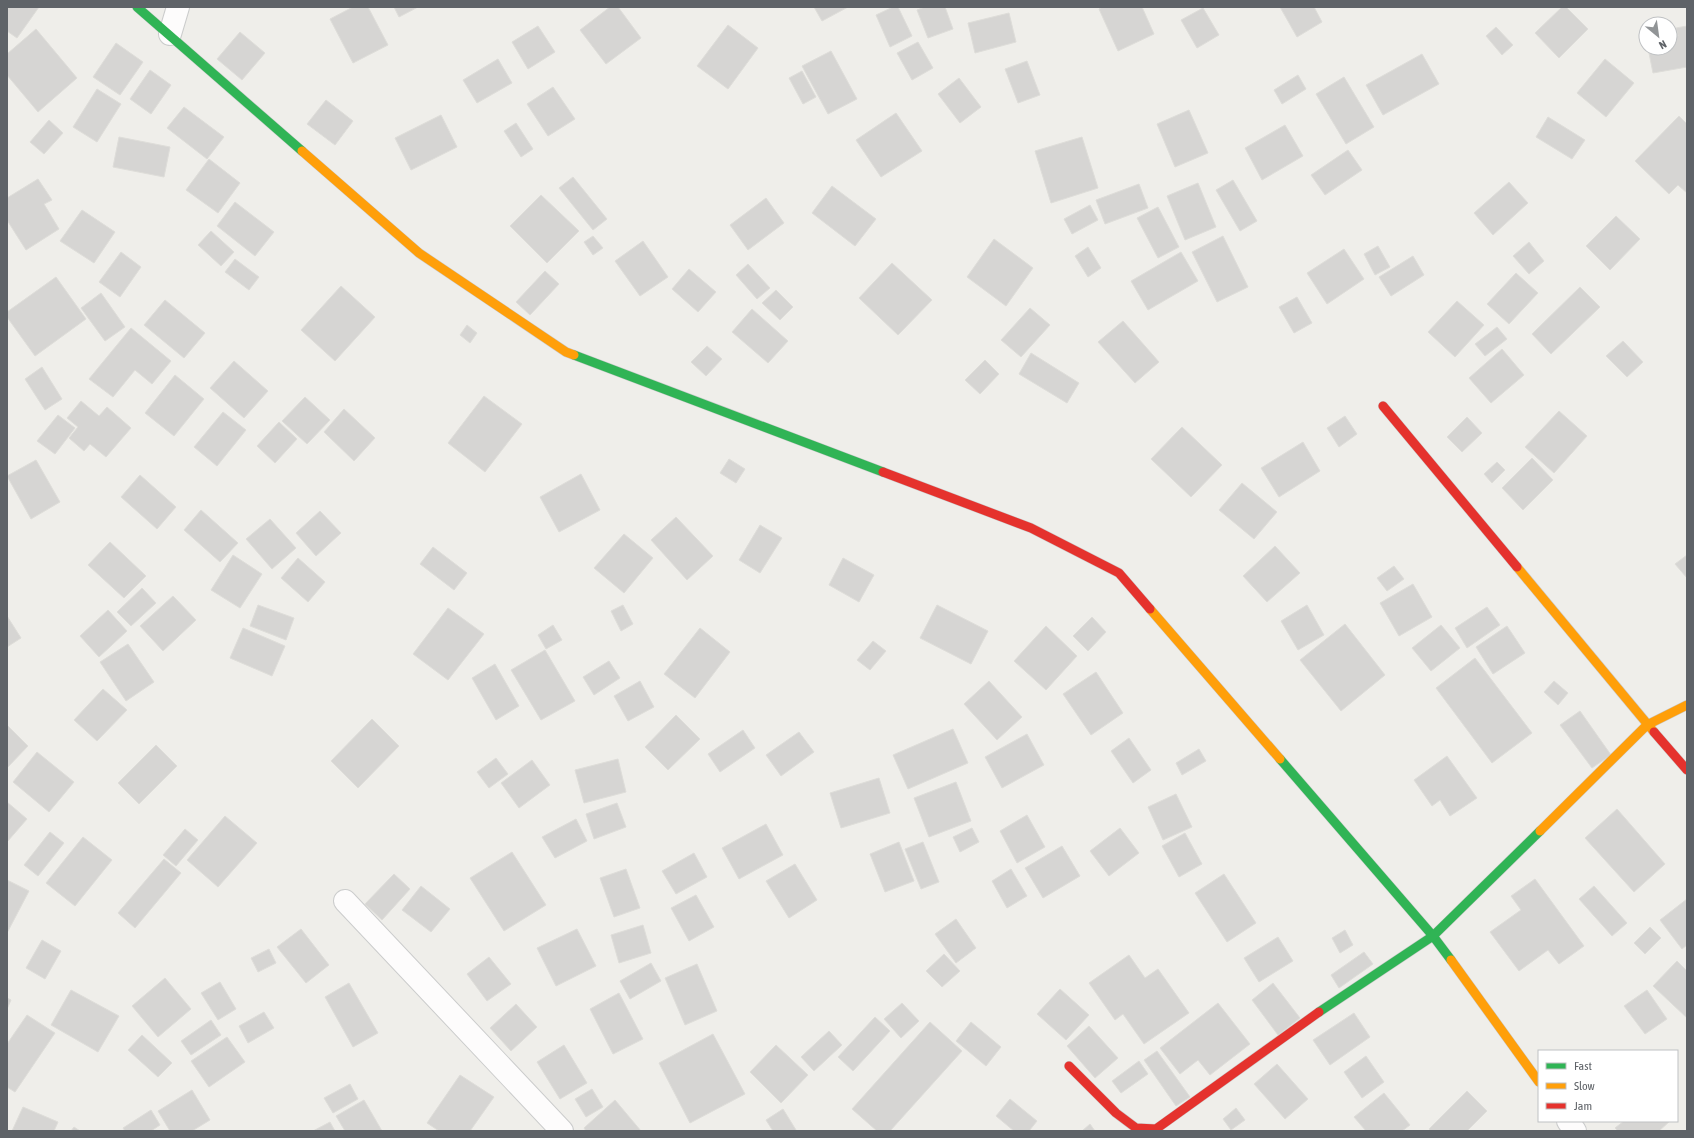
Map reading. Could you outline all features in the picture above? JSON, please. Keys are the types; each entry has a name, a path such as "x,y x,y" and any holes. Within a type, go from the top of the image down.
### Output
{"street":[{"path":"137,7 170,34 419,253 566,352 1031,528 1119,573 1433,936 1538,1081"},
{"path":"170,34 178,7"},
{"path":"1383,406 1647,725 1687,770"},
{"path":"1069,1066 1116,1113 1136,1128 1156,1129 1327,1007 1433,936 1647,725 1687,705"},
{"path":"345,901 562,1131"},
{"path":"1569,1122 1575,1131"}],"building":[{"path":"7,7 39,7 17,38 7,31"},
{"path":"353,7 368,7 388,45 353,63 330,19"},
{"path":"394,7 418,7 399,17"},
{"path":"610,7 618,7 641,38 606,64 580,30"},
{"path":"814,7 848,7 822,21"},
{"path":"893,7 898,7 912,36 890,47 876,15"},
{"path":"925,7 945,7 953,29 928,38 917,10"},
{"path":"1102,7 1142,7 1154,34 1118,51 1099,9"},
{"path":"1280,7 1314,7 1322,22 1297,37"},
{"path":"1562,7 1566,7 1588,29 1559,58 1535,33"},
{"path":"1203,8 1219,35 1197,48 1181,20"},
{"path":"1009,13 1016,42 975,53 968,23"},
{"path":"728,25 758,48 728,89 697,66"},
{"path":"538,26 555,52 528,69 512,42"},
{"path":"1687,26 1687,67 1653,73 1650,56 1678,56 1678,28"},
{"path":"1496,27 1513,45 1502,55 1486,36"},
{"path":"36,29 77,78 38,112 7,75 7,54"},
{"path":"240,32 265,53 242,80 217,59"},
{"path":"918,42 933,68 912,80 897,53"},
{"path":"116,43 143,62 120,95 93,77"},
{"path":"831,51 857,99 828,114 802,66"},
{"path":"1422,54 1439,84 1383,115 1366,85"},
{"path":"498,59 512,83 477,103 463,80"},
{"path":"1605,59 1634,83 1606,117 1577,93"},
{"path":"1027,61 1040,95 1018,103 1005,69"},
{"path":"150,70 171,85 151,114 130,99"},
{"path":"802,71 816,97 803,104 789,78"},
{"path":"1298,75 1306,89 1282,104 1274,90"},
{"path":"1344,77 1374,127 1346,144 1316,94"},
{"path":"959,78 981,107 960,123 938,94"},
{"path":"553,87 575,119 548,136 527,104"},
{"path":"97,89 121,104 97,142 73,127"},
{"path":"326,100 353,121 335,145 307,124"},
{"path":"184,107 224,137 207,159 167,128"},
{"path":"1189,110 1208,153 1175,167 1157,124"},
{"path":"896,113 922,151 881,177 856,140"},
{"path":"441,115 457,147 411,170 395,138"},
{"path":"1679,116 1687,124 1687,193 1678,185 1669,194 1635,161"},
{"path":"1548,117 1585,140 1572,159 1536,137"},
{"path":"49,120 63,133 44,154 30,142"},
{"path":"516,123 533,149 521,157 504,131"},
{"path":"1285,125 1303,156 1262,180 1245,148"},
{"path":"119,137 170,147 164,177 113,167"},
{"path":"1082,137 1098,188 1051,203 1035,151"},
{"path":"1348,150 1362,170 1325,195 1311,175"},
{"path":"209,159 240,183 218,213 186,190"},
{"path":"573,177 607,219 593,230 559,188"},
{"path":"38,179 52,200 44,204 59,229 26,250 7,220 7,198"},
{"path":"1233,180 1257,221 1240,231 1216,190"},
{"path":"1509,182 1528,203 1493,235 1474,213"},
{"path":"1198,183 1216,227 1185,240 1167,196"},
{"path":"1139,184 1148,208 1105,224 1096,200"},
{"path":"832,186 876,219 855,246 812,213"},
{"path":"541,195 579,231 547,263 510,226"},
{"path":"766,198 784,223 748,250 730,225"},
{"path":"235,202 274,232 255,256 217,226"},
{"path":"1090,205 1098,220 1072,234 1064,219"},
{"path":"1158,207 1179,247 1158,258 1137,218"},
{"path":"82,210 115,232 94,263 60,241"},
{"path":"1616,216 1640,239 1610,270 1586,246"},
{"path":"211,231 234,252 221,266 198,245"},
{"path":"593,236 603,248 593,255 584,242"},
{"path":"1223,236 1248,287 1217,302 1192,252"},
{"path":"994,239 1033,268 1006,306 967,277"},
{"path":"643,241 668,277 640,296 615,261"},
{"path":"1529,242 1544,261 1529,274 1513,256"},
{"path":"1378,246 1390,267 1375,275 1364,254"},
{"path":"1088,247 1101,268 1088,277 1075,256"},
{"path":"1344,249 1364,279 1327,304 1307,273"},
{"path":"121,252 141,267 120,297 99,282"},
{"path":"1181,252 1198,281 1148,310 1131,281"},
{"path":"1413,256 1424,275 1391,296 1379,277"},
{"path":"235,259 259,277 249,290 225,272"},
{"path":"892,263 932,300 898,335 859,298"},
{"path":"748,264 770,288 757,299 736,275"},
{"path":"689,269 716,292 698,312 672,289"},
{"path":"545,271 559,284 530,315 516,302"},
{"path":"1516,273 1538,293 1509,324 1487,304"},
{"path":"56,277 86,319 35,356 7,317 7,312"},
{"path":"341,286 375,317 335,361 301,330"},
{"path":"1580,287 1600,307 1551,354 1532,334"},
{"path":"776,290 793,307 780,320 762,303"},
{"path":"101,293 125,327 105,341 81,308"},
{"path":"1297,297 1312,323 1294,333 1279,307"},
{"path":"165,300 205,333 184,358 144,325"},
{"path":"1457,301 1484,325 1455,357 1428,332"},
{"path":"1030,308 1050,325 1021,357 1001,340"},
{"path":"752,309 788,341 768,363 732,332"},
{"path":"1123,321 1159,362 1135,383 1098,342"},
{"path":"467,325 477,333 470,343 460,335"},
{"path":"1497,327 1507,339 1485,356 1475,344"},
{"path":"131,328 171,361 152,384 135,370 113,397 89,379"},
{"path":"1623,341 1643,362 1627,377 1606,356"},
{"path":"707,346 722,359 706,376 691,362"},
{"path":"1502,349 1524,375 1491,403 1469,378"},
{"path":"1031,353 1079,383 1067,403 1019,374"},
{"path":"985,360 999,374 980,394 965,380"},
{"path":"234,361 268,391 244,418 210,388"},
{"path":"42,367 62,399 45,410 25,379"},
{"path":"175,375 204,399 174,436 145,413"},
{"path":"484,396 522,424 485,472 448,443"},
{"path":"305,397 330,420 307,444 282,421"},
{"path":"81,401 99,416 107,407 131,428 106,457 90,444 84,451 69,438 78,427 67,418"},
{"path":"344,409 375,438 354,461 324,432"},
{"path":"1559,411 1587,436 1554,473 1525,447"},
{"path":"223,412 246,430 217,466 194,447"},
{"path":"58,415 75,428 55,454 37,441"},
{"path":"1345,416 1357,434 1339,447 1327,428"},
{"path":"1467,417 1482,433 1462,452 1447,437"},
{"path":"279,422 297,439 275,463 257,446"},
{"path":"1182,427 1222,465 1191,497 1151,459"},
{"path":"1303,442 1320,471 1279,497 1261,468"},
{"path":"1532,458 1553,480 1523,510 1502,488"},
{"path":"729,459 745,469 736,483 720,473"},
{"path":"36,460 60,502 31,519 7,476"},
{"path":"1497,462 1505,470 1492,483 1484,474"},
{"path":"581,474 600,510 559,532 540,497"},
{"path":"140,475 176,507 157,529 121,497"},
{"path":"1242,483 1277,512 1254,539 1219,510"},
{"path":"201,510 238,543 220,562 184,530"},
{"path":"320,511 341,533 316,556 296,533"},
{"path":"676,517 713,556 687,580 651,540"},
{"path":"270,519 296,548 272,569 246,539"},
{"path":"760,525 782,538 760,573 739,560"},
{"path":"624,534 653,558 624,593 594,568"},
{"path":"110,542 146,576 124,598 88,565"},
{"path":"1275,546 1300,573 1267,602 1243,576"},
{"path":"433,547 467,573 454,590 420,564"},
{"path":"233,555 262,574 240,608 211,590"},
{"path":"1687,555 1687,578 1675,564"},
{"path":"298,558 325,582 308,602 281,578"},
{"path":"843,558 874,575 859,602 829,585"},
{"path":"1394,566 1404,579 1387,591 1377,578"},
{"path":"1413,584 1432,617 1399,636 1380,603"},
{"path":"142,588 156,603 131,626 117,612"},
{"path":"173,596 196,620 163,651 140,626"},
{"path":"258,605 294,618 286,640 250,626"},
{"path":"623,605 633,624 621,631 611,611"},
{"path":"937,605 988,631 971,664 920,638"},
{"path":"1307,605 1324,635 1298,650 1281,621"},
{"path":"1487,607 1500,625 1467,648 1455,628"},
{"path":"448,608 484,634 448,680 413,654"},
{"path":"108,610 127,631 99,657 80,636"},
{"path":"7,616 21,638 7,647"},
{"path":"1092,617 1106,632 1088,651 1073,636"},
{"path":"1345,624 1385,675 1341,711 1300,660"},
{"path":"553,625 562,640 546,649 538,635"},
{"path":"1441,625 1460,648 1431,671 1412,648"},
{"path":"1046,626 1077,656 1046,690 1014,661"},
{"path":"1507,626 1525,653 1493,674 1476,647"},
{"path":"243,628 285,646 272,676 230,658"},
{"path":"700,628 730,652 695,698 664,674"},
{"path":"873,641 886,651 870,670 857,660"},
{"path":"128,644 154,682 126,701 100,662"},
{"path":"545,650 575,701 541,720 511,670"},
{"path":"1475,658 1532,733 1492,763 1436,688"},
{"path":"609,661 620,678 594,695 583,677"},
{"path":"495,664 519,706 496,720 472,678"},
{"path":"1096,672 1123,713 1091,735 1063,694"},
{"path":"640,681 654,707 628,721 614,696"},
{"path":"989,681 1022,717 997,740 964,704"},
{"path":"1554,681 1568,693 1558,705 1544,692"},
{"path":"103,689 127,710 97,741 74,720"},
{"path":"1580,711 1611,755 1592,768 1560,725"},
{"path":"676,715 700,739 668,770 645,747"},
{"path":"372,719 399,746 358,788 331,761"},
{"path":"7,725 28,746 7,768"},
{"path":"953,729 968,763 908,789 893,755"},
{"path":"743,730 755,748 720,772 708,754"},
{"path":"799,732 814,752 781,776 766,755"},
{"path":"1027,734 1044,765 1002,788 985,757"},
{"path":"1129,738 1151,770 1133,783 1111,751"},
{"path":"156,745 177,766 139,804 118,783"},
{"path":"1199,749 1206,761 1182,775 1176,763"},
{"path":"37,752 74,782 49,812 13,782"},
{"path":"1447,756 1477,798 1450,816 1440,800 1432,806 1414,780"},
{"path":"496,758 508,774 489,788 477,772"},
{"path":"618,759 626,792 584,803 575,770"},
{"path":"532,760 550,785 519,808 501,783"},
{"path":"879,778 890,813 841,828 830,793"},
{"path":"956,782 971,821 929,837 914,798"},
{"path":"1176,794 1192,827 1163,840 1148,807"},
{"path":"7,802 27,819 7,842"},
{"path":"617,803 626,827 594,839 586,814"},
{"path":"1617,809 1665,864 1634,892 1585,838"},
{"path":"1027,815 1045,847 1017,863 1000,831"},
{"path":"225,816 257,843 218,887 187,860"},
{"path":"576,819 587,841 555,858 542,837"},
{"path":"766,824 783,855 739,879 722,848"},
{"path":"972,828 979,842 960,852 953,837"},
{"path":"1120,828 1139,853 1109,876 1090,851"},
{"path":"185,829 198,840 176,866 163,855"},
{"path":"50,832 64,843 38,876 24,865"},
{"path":"1185,833 1202,864 1179,877 1162,846"},
{"path":"83,837 112,860 75,906 46,883"},
{"path":"899,842 914,881 885,892 870,854"},
{"path":"923,842 939,882 921,889 905,849"},
{"path":"1062,846 1080,876 1043,898 1025,868"},
{"path":"512,852 546,905 504,931 470,878"},
{"path":"694,853 707,877 676,894 662,871"},
{"path":"164,859 181,873 135,928 118,913"},
{"path":"795,864 817,900 789,918 766,881"},
{"path":"626,869 640,908 614,917 600,878"},
{"path":"1011,869 1027,896 1007,908 992,881"},
{"path":"394,874 410,889 382,920 365,904"},
{"path":"1224,874 1256,923 1227,942 1195,893"},
{"path":"1535,879 1584,946 1559,964 1548,950 1519,971 1490,932 1521,910 1511,896"},
{"path":"7,880 29,891 7,933"},
{"path":"421,886 450,909 431,932 402,910"},
{"path":"1594,886 1627,923 1612,936 1579,899"},
{"path":"696,895 714,927 689,941 671,908"},
{"path":"1687,899 1687,945 1682,949 1660,920"},
{"path":"956,919 976,948 956,963 935,934"},
{"path":"643,925 651,953 619,963 611,935"},
{"path":"1650,927 1661,938 1645,954 1634,943"},
{"path":"301,929 329,965 306,983 277,947"},
{"path":"577,929 596,966 556,986 537,948"},
{"path":"1345,930 1353,945 1340,953 1332,938"},
{"path":"1278,937 1293,961 1259,982 1244,958"},
{"path":"42,940 61,951 45,979 26,968"},
{"path":"269,949 276,963 258,972 251,958"},
{"path":"1364,952 1373,964 1339,988 1331,975"},
{"path":"944,954 960,971 942,987 926,971"},
{"path":"1129,955 1145,978 1158,969 1189,1013 1144,1044 1123,1014 1115,1020 1089,983"},
{"path":"489,957 511,984 487,1001 467,974"},
{"path":"1677,961 1687,971 1687,1018 1653,986"},
{"path":"651,963 661,981 630,999 620,981"},
{"path":"697,964 717,1011 685,1025 665,978"},
{"path":"165,978 191,1009 158,1037 132,1006"},
{"path":"220,982 236,1009 218,1020 201,993"},
{"path":"349,983 378,1033 353,1047 325,997"},
{"path":"1273,983 1300,1018 1278,1035 1252,1000"},
{"path":"1060,989 1089,1015 1066,1040 1037,1014"},
{"path":"71,990 119,1016 98,1052 51,1025"},
{"path":"1647,990 1667,1019 1645,1034 1624,1006"},
{"path":"619,993 643,1039 613,1054 590,1009"},
{"path":"7,998 11,1000 7,1009"},
{"path":"902,1003 919,1021 901,1038 884,1019"},
{"path":"1218,1003 1250,1044 1210,1075 1198,1060 1180,1074 1160,1048"},
{"path":"516,1004 537,1027 511,1051 490,1028"},
{"path":"264,1012 274,1028 248,1043 239,1026"},
{"path":"1354,1013 1370,1037 1330,1065 1313,1040"},
{"path":"27,1015 55,1033 15,1092 7,1087 7,1044"},
{"path":"875,1017 890,1031 853,1071 838,1057"},
{"path":"211,1020 221,1035 191,1055 181,1041"},
{"path":"930,1022 962,1051 890,1131 877,1131 852,1109"},
{"path":"971,1022 1001,1047 986,1066 956,1041"},
{"path":"1089,1026 1118,1058 1095,1078 1067,1046"},
{"path":"829,1031 842,1045 814,1071 801,1057"},
{"path":"713,1034 745,1094 690,1123 659,1063"},
{"path":"142,1035 172,1063 158,1077 128,1050"},
{"path":"227,1037 245,1062 209,1087 191,1061"},
{"path":"564,1045 587,1083 560,1099 537,1062"},
{"path":"776,1045 808,1075 781,1103 750,1072"},
{"path":"1157,1051 1190,1097 1176,1106 1144,1060"},
{"path":"1366,1056 1384,1082 1362,1098 1344,1072"},
{"path":"1139,1061 1148,1074 1121,1093 1112,1081"},
{"path":"1277,1064 1308,1099 1285,1119 1254,1084"},
{"path":"460,1075 494,1097 470,1131 439,1131 427,1123"},
{"path":"350,1084 358,1099 333,1113 324,1098"},
{"path":"592,1089 603,1107 586,1117 575,1099"},
{"path":"192,1090 210,1120 192,1131 170,1131 158,1111"},
{"path":"1467,1091 1487,1111 1467,1131 1431,1131 1429,1129"},
{"path":"1384,1093 1410,1125 1402,1131 1366,1131 1354,1117"},
{"path":"1010,1099 1037,1121 1029,1131 1014,1131 996,1116"},
{"path":"364,1100 382,1131 345,1131 336,1116"},
{"path":"615,1100 641,1131 586,1131 584,1128"},
{"path":"23,1107 58,1122 54,1131 12,1131"},
{"path":"1236,1108 1245,1120 1231,1130 1223,1119"},
{"path":"783,1109 796,1130 773,1131 766,1120"},
{"path":"151,1110 160,1125 151,1131 125,1131 123,1128"},
{"path":"330,1122 335,1131 313,1131"},
{"path":"1623,1122 1669,1122 1659,1131 1618,1131 1615,1128"},
{"path":"1090,1124 1095,1131 1082,1131"},
{"path":"74,1127 80,1131 71,1131"}],"traffic: fast":[{"path":"137,7 302,151"},
{"path":"574,355 883,472"},
{"path":"1280,759 1433,936 1451,960"},
{"path":"1319,1012 1433,936 1540,831"}],"traffic: slow":[{"path":"302,151 419,253 566,352 574,355"},
{"path":"1517,567 1654,732"},
{"path":"1150,609 1280,759"},
{"path":"1540,831 1647,725 1687,705"},
{"path":"1451,960 1538,1081"}],"traffic: jam":[{"path":"1383,406 1517,567"},
{"path":"883,472 1031,528 1119,573 1150,609"},
{"path":"1654,732 1687,770"},
{"path":"1069,1066 1116,1113 1136,1128 1156,1129 1319,1012"}]}
